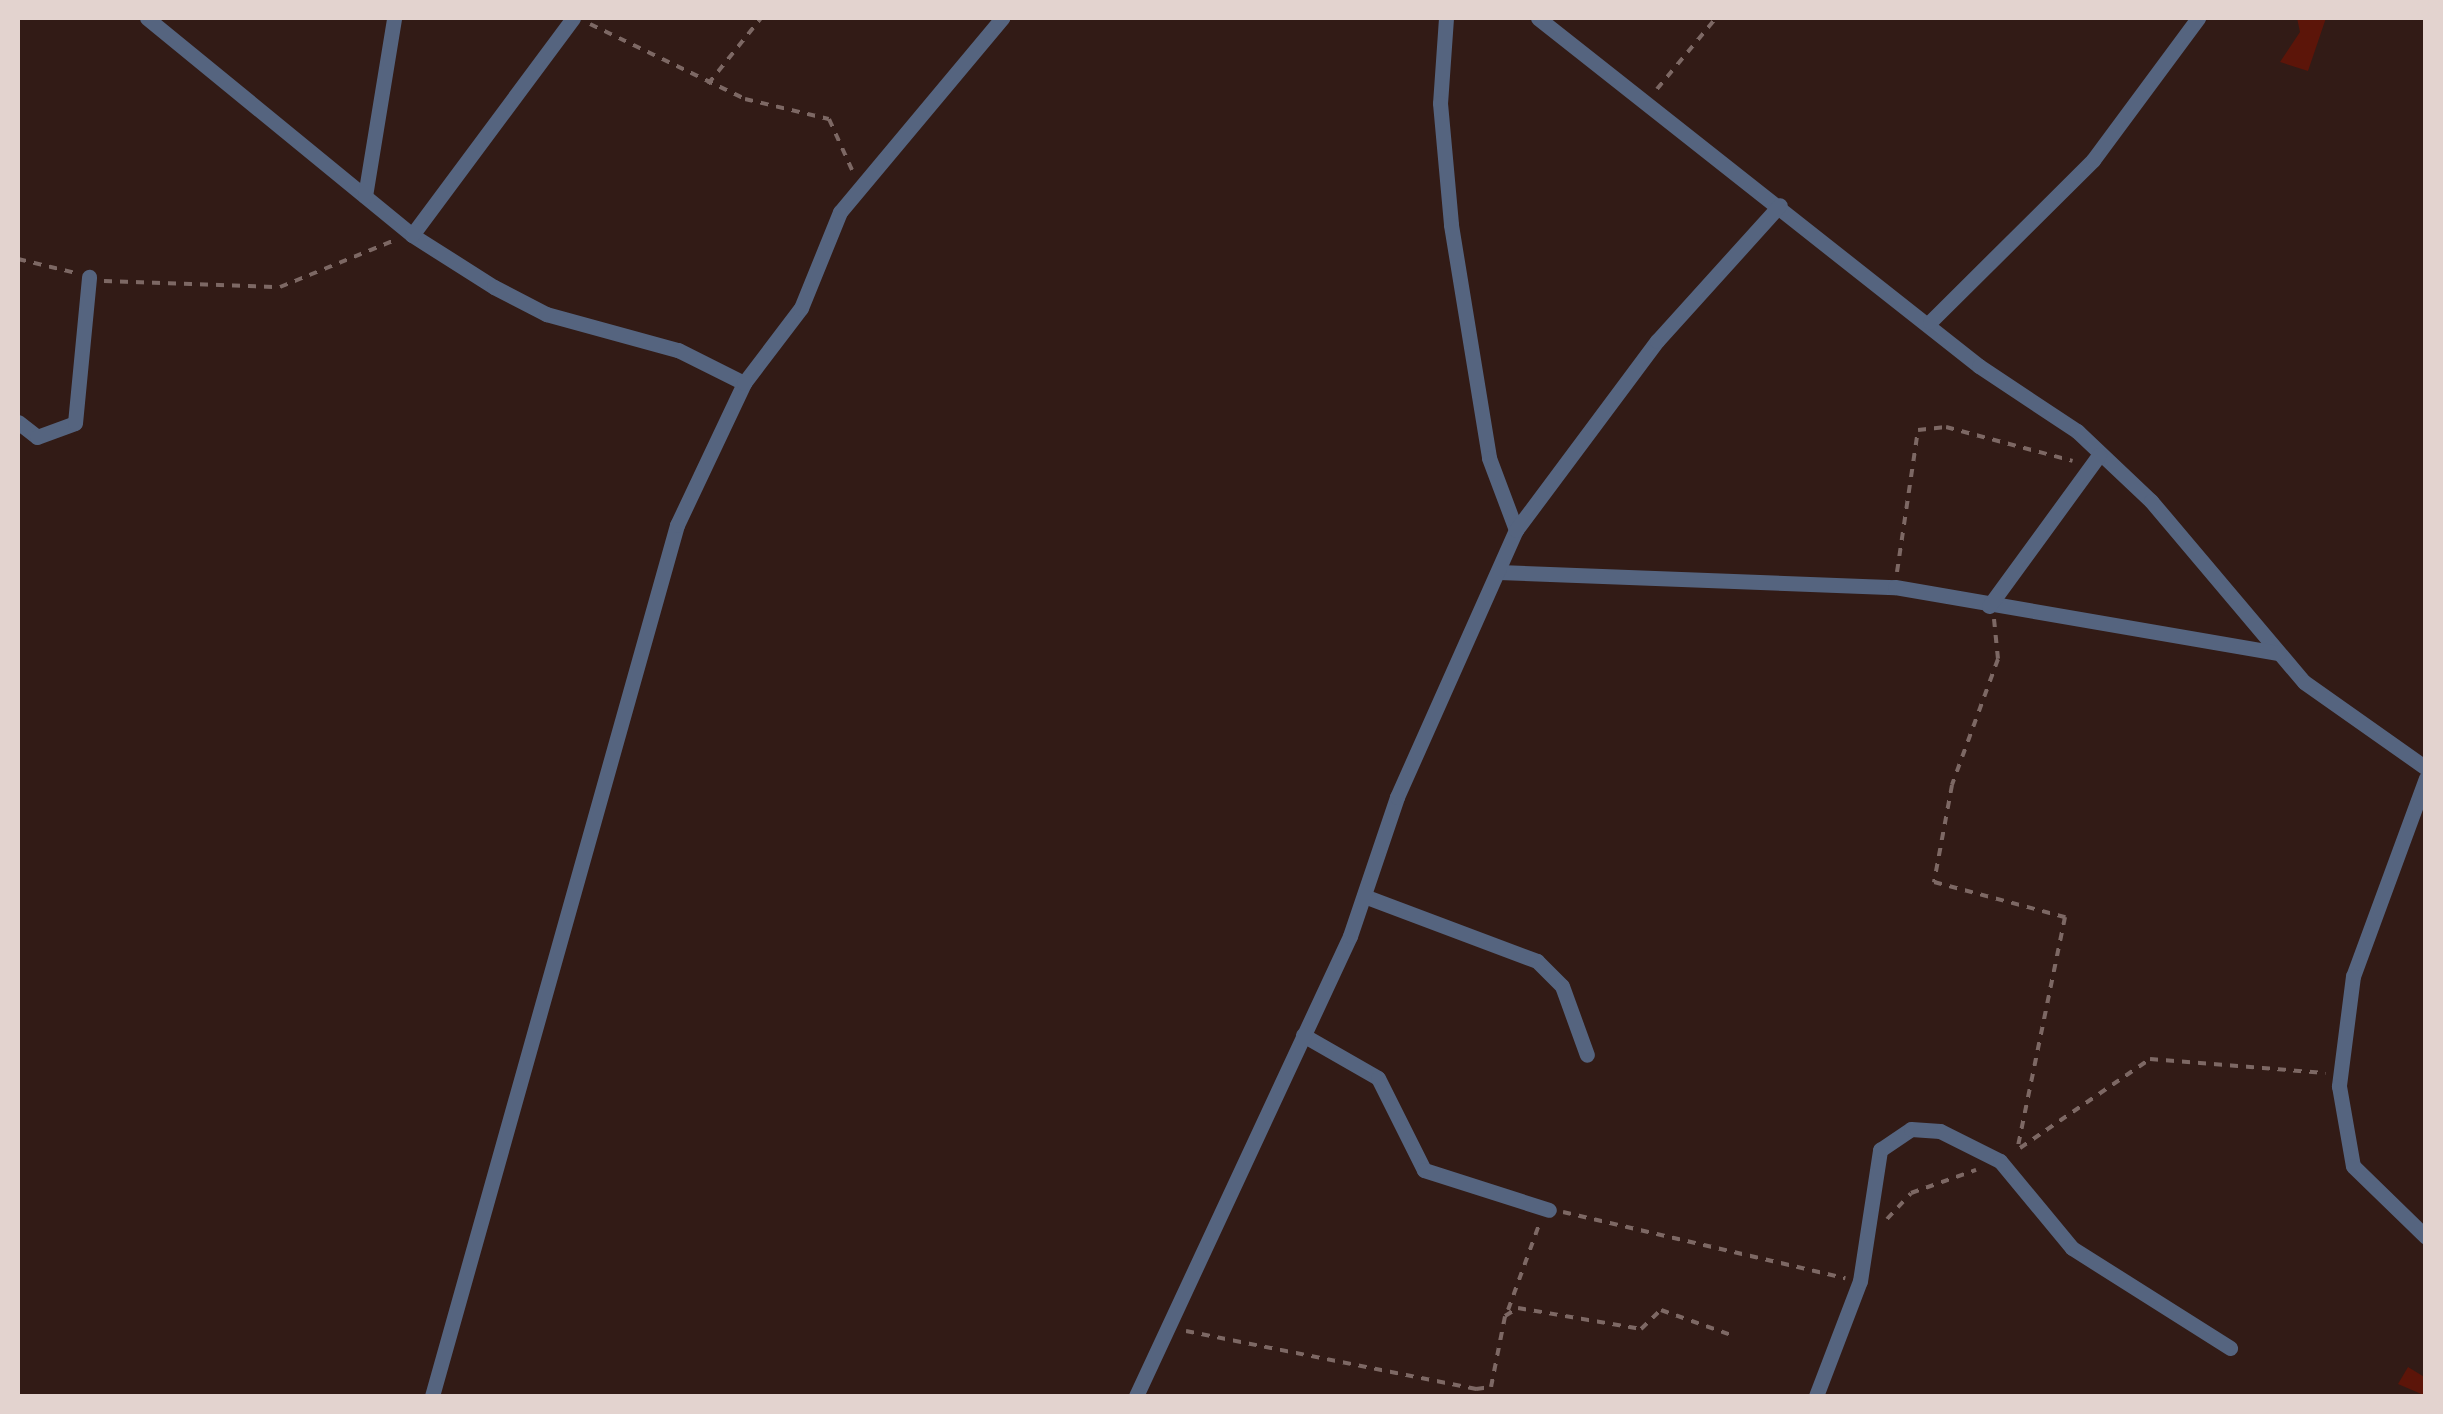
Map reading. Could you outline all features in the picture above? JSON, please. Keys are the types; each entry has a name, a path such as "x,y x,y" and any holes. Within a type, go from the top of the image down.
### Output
{"street":[{"path":"147,18 412,235 526,306 634,334 744,383"},
{"path":"366,196 394,18"},
{"path":"412,235 575,18"},
{"path":"432,1396 662,568 744,383 800,308 826,236 856,193 1002,18"},
{"path":"1446,18 1440,103 1451,224 1489,458 1516,530"},
{"path":"1538,18 1930,322 2150,501 2278,653 2330,706 2426,768"},
{"path":"1930,322 2093,160 2198,18"},
{"path":"1136,1396 1304,1034 1364,896 1397,797 1516,530 1644,355 1780,206"},
{"path":"18,422 37,437 75,423 89,277"},
{"path":"1989,606 2095,460"},
{"path":"1498,572 1894,587 2278,653"},
{"path":"2426,778 2353,976 2340,1075 2353,1166 2426,1237"},
{"path":"1364,896 1537,961 1562,986 1586,1055"},
{"path":"1304,1034 1378,1078 1424,1170 1549,1210"},
{"path":"1816,1396 1860,1282 1880,1150 1904,1131 1940,1131 2000,1161 2072,1248 2230,1348"}],"path":[{"path":"575,18 708,84 833,122 856,193"},
{"path":"708,84 761,18"},
{"path":"1644,104 1716,18"},
{"path":"18,259 89,277 280,287 412,235"},
{"path":"1894,587 1918,430 1946,426 2095,460"},
{"path":"1989,606 1998,659 1952,785 1934,882 2065,917 2018,1150"},
{"path":"1870,1232 1910,1194 2000,1161 2150,1060 2340,1075"},
{"path":"1167,1326 1476,1389 1491,1387 1508,1310 1549,1210 1860,1282"},
{"path":"1508,1310 1640,1329 1661,1310 1734,1336"}],"building":[{"path":"2297,18 2326,18 2308,71 2280,62 2300,32"},
{"path":"2408,1367 2426,1378 2426,1396 2398,1384"}]}
